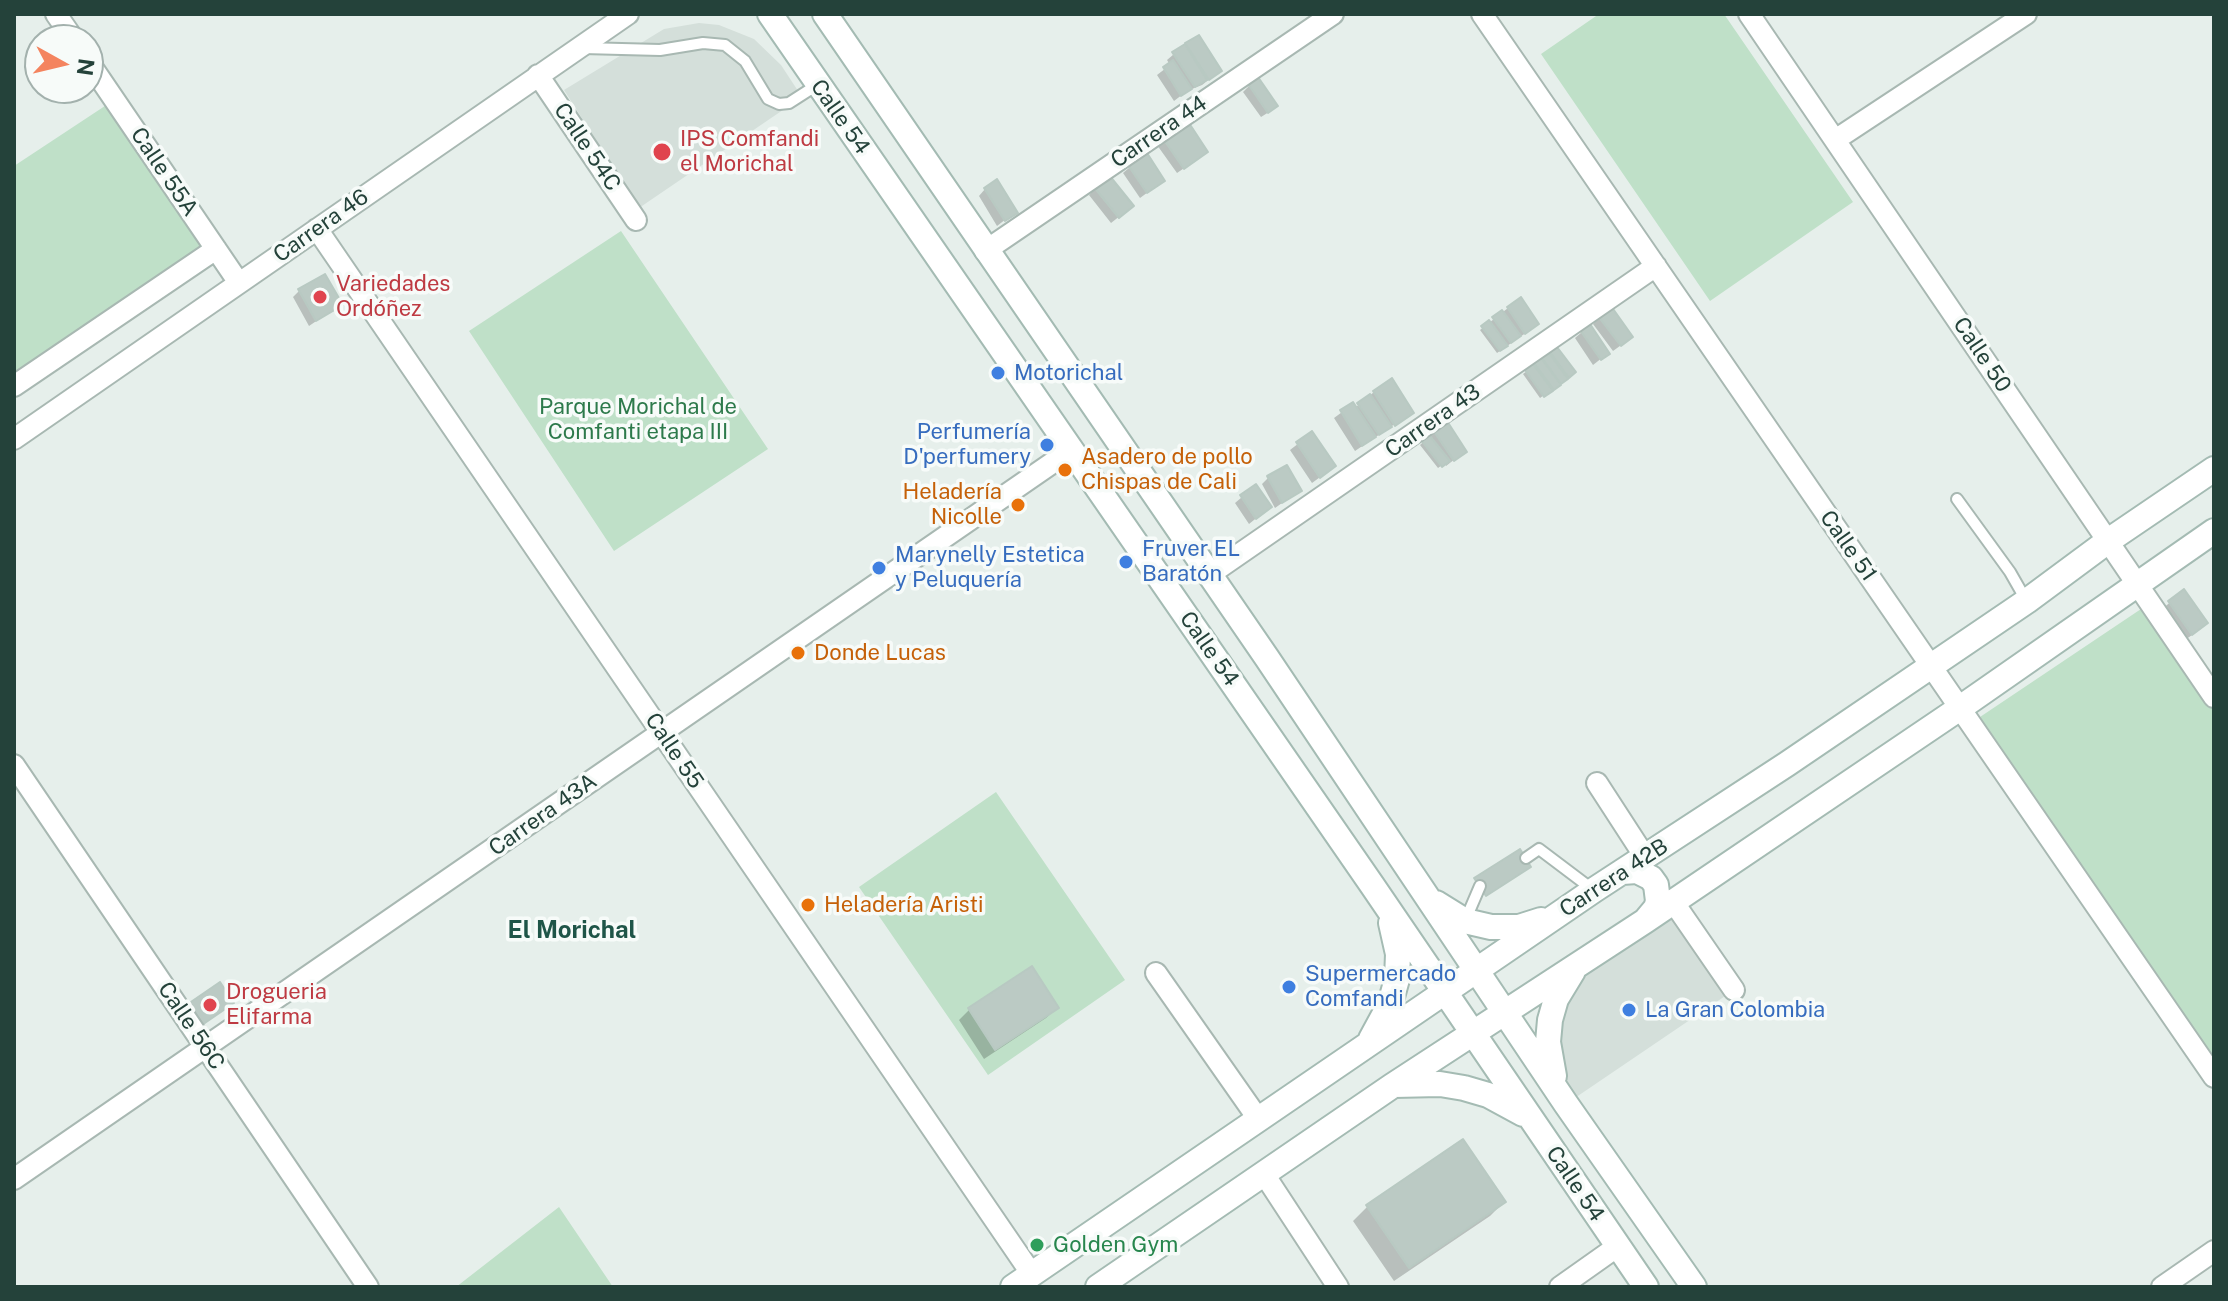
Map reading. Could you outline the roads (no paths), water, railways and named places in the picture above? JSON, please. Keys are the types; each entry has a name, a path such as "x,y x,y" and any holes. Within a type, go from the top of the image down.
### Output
{"main road":[{"name":"Calle 54","path":"825,14 1425,891 1566,1104 1694,1287"},
{"name":"Calle 54","path":"769,18 1372,885 1646,1287"},
{"name":"Carrera 42B","path":"1022,1280 1594,890 2027,601 2214,469"},
{"path":"1098,1287 1392,1086 1645,921 1960,708 2214,531"},
{"path":"1622,872 1637,871 1651,878 1656,885 1656,908 1645,921"},
{"path":"1365,1048 1390,1004 1397,967 1394,930 1385,906 1372,885"},
{"path":"1425,891 1443,909 1465,921 1505,928 1532,924 1558,915"},
{"path":"1566,1104 1553,1074 1548,1042 1556,999 1580,962"},
{"path":"1392,1086 1440,1084 1464,1088 1510,1106 1531,1120"}],"street":[{"name":"Carrera 46","path":"14,439 628,14"},
{"name":"Carrera 44","path":"985,251 1333,14"},
{"name":"Calle 51","path":"1482,14 2214,1077"},
{"name":"Calle 50","path":"1749,14 2214,697"},
{"path":"1835,140 2026,14"},
{"name":"Calle 54C","path":"538,75 636,220"},
{"name":"Calle 55A","path":"104,84 239,283"},
{"name":"Calle 55","path":"317,229 661,732 1022,1280"},
{"path":"14,386 216,249"},
{"name":"Carrera 43","path":"1209,575 1656,266"},
{"name":"Carrera 43A","path":"14,1179 1071,450"},
{"name":"Calle 56C","path":"14,765 368,1287"},
{"path":"1597,783 1645,857"},
{"path":"1672,900 1734,990"},
{"path":"1156,973 1259,1120"},
{"path":"1264,1174 1338,1287"},
{"path":"1560,1287 1618,1246"},
{"path":"2162,1287 2214,1251"}],"lane":[{"path":"577,48 660,50 703,43 725,45 745,61 768,99 779,104 789,103 818,85"},
{"path":"1957,499 2027,601"},
{"path":"1526,858 1539,849 1594,890"},
{"path":"1465,921 1480,886"}],"place":[{"name":"IPS Comfandi el Morichal","path":"662,152"},
{"name":"Variedades Ordóñez","path":"320,297"},
{"name":"Motorichal","path":"998,373"},
{"name":"Perfumería D'perfumery","path":"1047,445"},
{"name":"Asadero de pollo Chispas de Cali","path":"1065,470"},
{"name":"Heladería Nicolle","path":"1018,505"},
{"name":"Fruver EL Baratón","path":"1126,562"},
{"name":"Marynelly Estetica y Peluquería","path":"879,568"},
{"name":"Donde Lucas","path":"798,653"},
{"name":"Heladería Aristi","path":"808,905"},
{"name":"Supermercado Comfandi","path":"1289,987"},
{"name":"Drogueria Elifarma","path":"210,1005"},
{"name":"La Gran Colombia","path":"1629,1010"},
{"name":"Golden Gym","path":"1037,1245"}],"district":[{"name":"El Morichal","path":"572,931"}],"park label":[{"name":"Parque Morichal de Comfanti etapa III","path":"638,420"}]}
